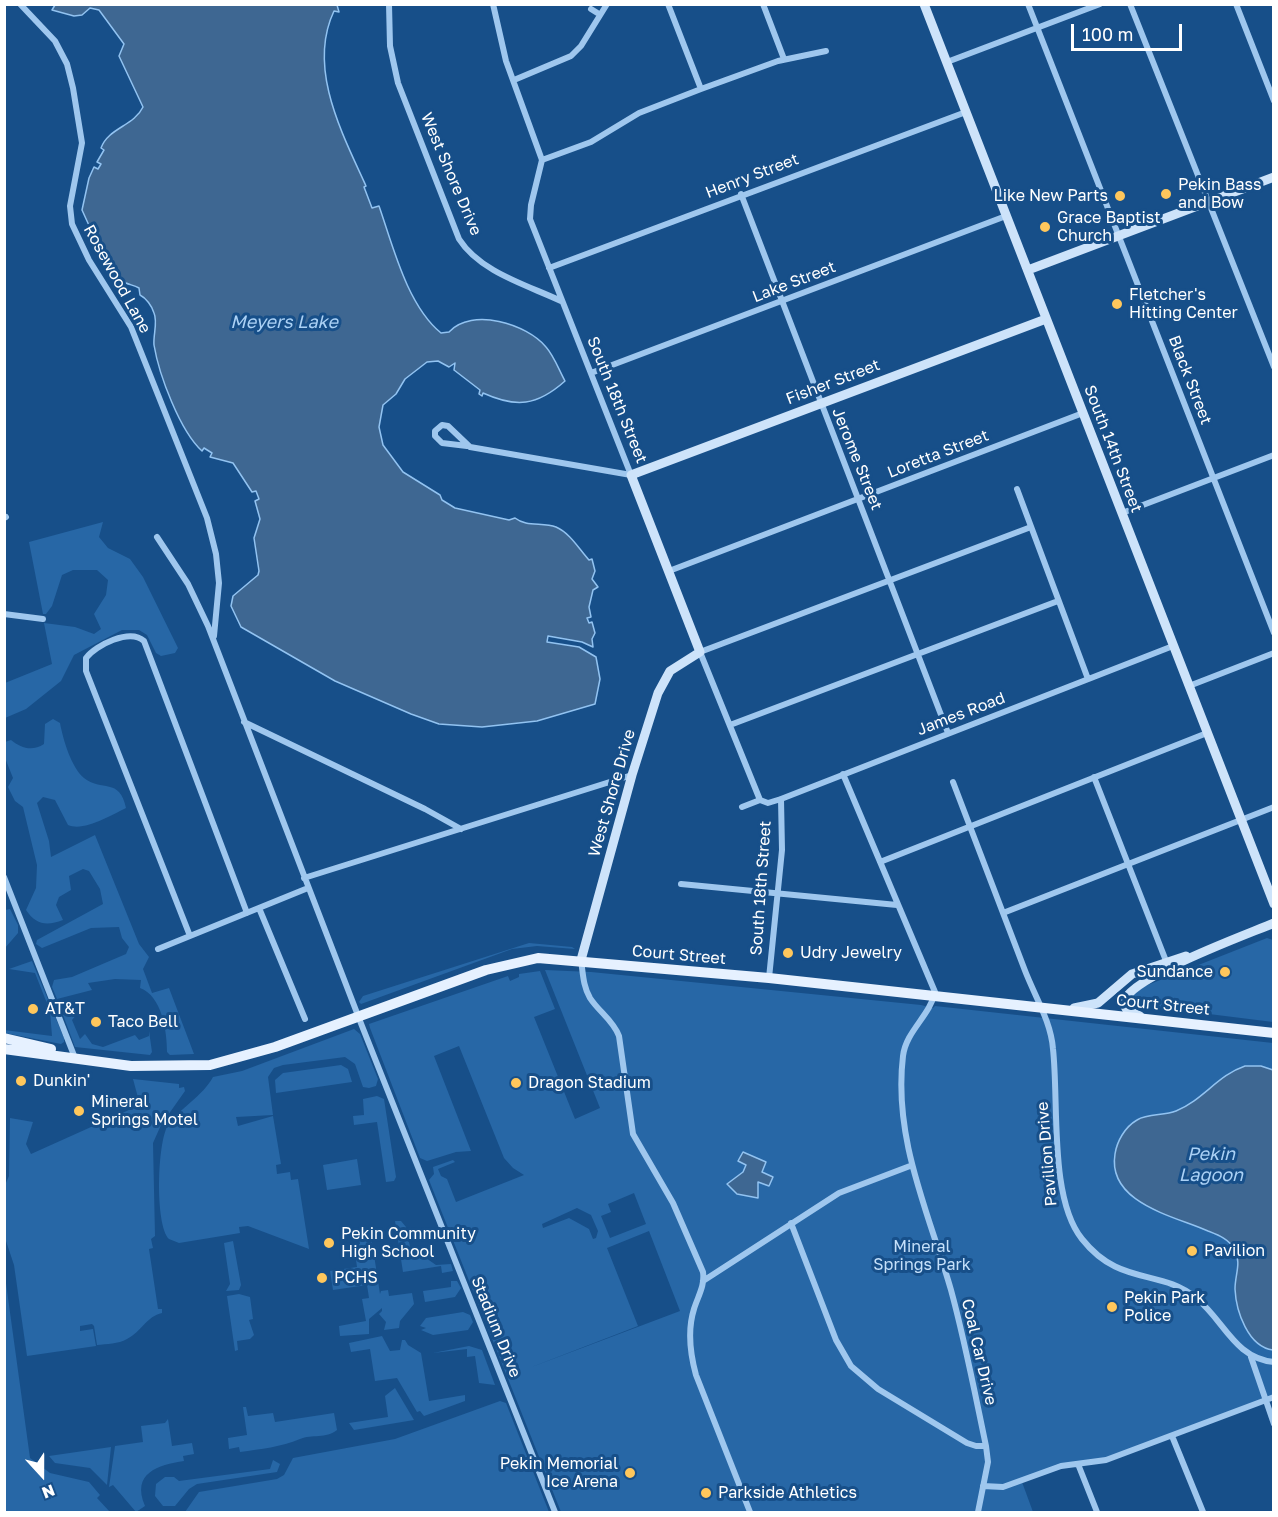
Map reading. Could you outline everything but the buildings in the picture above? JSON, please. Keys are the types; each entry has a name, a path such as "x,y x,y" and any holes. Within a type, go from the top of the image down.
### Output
{"main road":[{"name":"Court Street","path":"4,1049 152,1067 210,1065 247,1056 515,962 538,958 769,978 1274,1033"},
{"name":"Court Street","path":"4,1038 75,1056"}],"street":[{"name":"Rosewood Lane","path":"20,4 55,41 67,64 73,88 82,143 70,206 72,224 89,260 131,327 207,518 216,554 219,583 214,643"},
{"name":"West Shore Drive","path":"389,4 390,46 398,83 459,239 468,252 485,265 562,301"},
{"path":"493,4 504,52 542,160 591,142 639,113 700,89 784,59 826,51"},
{"path":"514,80 571,56 581,46 607,4"},
{"path":"668,4 700,89"},
{"path":"763,4 784,59"},
{"name":"South 14th Street","path":"924,4 1274,904"},
{"name":"Black Street","path":"1028,4 1274,633"},
{"path":"947,62 1100,4"},
{"path":"1130,4 1274,367"},
{"path":"1236,4 1274,101"},
{"path":"591,9 600,14"},
{"name":"Henry Street","path":"549,268 966,111"},
{"name":"South 18th Street","path":"542,160 529,213 760,800"},
{"path":"1028,270 1274,177"},
{"name":"Jerome Street","path":"741,194 948,733"},
{"name":"Lake Street","path":"591,373 1006,216"},
{"name":"Fisher Street","path":"631,475 1046,319"},
{"name":"Loretta Street","path":"669,571 1083,413"},
{"path":"466,446 448,426 442,425 435,431 435,436 442,443 631,475"},
{"path":"1122,513 1274,455"},
{"path":"1017,489 1088,679"},
{"path":"700,652 1031,527"},
{"name":"Stadium Drive","path":"157,537 193,594 214,643 358,1017 555,1512"},
{"path":"730,725 1058,601"},
{"path":"4,614 43,619"},
{"path":"189,936 86,671 85,660 98,647 126,637 139,637 145,644 247,913"},
{"name":"James Road","path":"742,807 760,800 768,803 781,799 1173,646"},
{"name":"West Shore Drive","path":"581,960 632,775 663,682 679,664 700,652"},
{"path":"1189,686 1274,653"},
{"path":"244,722 425,809 461,829"},
{"path":"880,862 1207,732"},
{"path":"843,774 897,905 931,979 935,996"},
{"path":"304,878 632,775"},
{"path":"1094,777 1168,965"},
{"name":"Pavilion Drive","path":"953,782 1040,1007 1053,1049 1062,1193 1070,1223 1093,1252 1112,1266 1184,1290 1196,1297 1235,1343 1251,1357"},
{"name":"South 18th Street","path":"769,978 782,850 781,799"},
{"path":"1003,913 1274,807"},
{"path":"4,877 75,1056"},
{"path":"681,884 897,905"},
{"path":"158,949 308,888"},
{"path":"259,908 305,1019"},
{"path":"1057,1009 1095,1004 1132,974 1168,965 1274,924"},
{"path":"581,960 583,978 590,997 615,1026 619,1036 633,1134 685,1226 697,1256 703,1281 693,1313 690,1351 696,1375 750,1512"},
{"path":"1150,1019 1127,1010 1123,1003 1124,998 1136,985 1168,965"},
{"name":"Coal Car Drive","path":"935,996 909,1036 903,1054 901,1091 910,1166 952,1296 986,1446 988,1462 978,1512"},
{"path":"703,1281 850,1187 910,1166"},
{"path":"791,1223 836,1340 851,1366 864,1380 888,1396 967,1443 986,1446"},
{"path":"1274,1362 1251,1357 1264,1401 1274,1424"},
{"path":"983,1486 1015,1484 1061,1466 1106,1461 1274,1397"},
{"path":"1172,1436 1203,1512"},
{"path":"1078,1464 1097,1512"}],"green space":[{"path":"103,522 99,537 108,548 130,559 143,577 178,648 175,653 161,656 156,653 147,635 139,630 122,630 74,655 61,681 26,709 5,718 5,683 52,664 44,623 75,627 94,634 101,629 94,614 106,595 108,580 97,570 73,570 62,575 52,606 46,614 43,614 29,542"},
{"path":"53,719 60,723 68,752 79,773 90,782 115,789 123,798 126,808 89,825 74,827 68,825 55,800 43,797 37,803 49,841 51,857 95,835 139,944 149,957 143,969 152,993 169,988 194,1054 170,1055 167,1052 162,1015 154,998 140,988 141,980 115,979 88,983 92,990 57,999 52,987 54,980 72,977 126,954 129,947 122,938 119,927 91,928 42,948 36,944 37,940 103,904 100,889 89,871 83,869 69,876 71,890 59,897 56,905 63,920 42,923 34,919 26,910 36,888 37,865 23,807 15,801 8,787 13,778 5,758 5,742 11,740 27,748 40,746 44,744 45,724"},
{"path":"10,909 18,925 18,933 5,948 5,910"},
{"path":"1267,938 1273,940 1273,1022 1129,1004 1129,998 1145,986"},
{"path":"529,943 575,949 537,946 512,949 361,1004 359,1002 363,996"},
{"path":"32,961 64,1038 61,1044 5,1033 4,1030 52,1036 50,1011 35,973 9,969"},
{"name":"Mineral Springs Park","path":"545,970 591,972 933,1008 935,1006 1273,1043 1273,1397 1111,1459 1061,1466 1022,1482 1033,1512 561,1512 429,1180 434,1174 433,1167 453,1160 455,1162 438,1169 441,1176 447,1179 456,1202 524,1175 504,1158 459,1046 434,1056 471,1151 456,1152 427,1161 420,1158 369,1024 508,976 510,981 519,977 519,974 540,971 555,1009 534,1017 575,1119 600,1108","holes":["634,1193 646,1224 610,1238 601,1216 611,1212 608,1204","577,1208 591,1215 598,1231 596,1238 593,1239 589,1229 569,1218 543,1228 542,1224","649,1231 680,1311 529,1368 638,1326 607,1248"]},
{"path":"72,1010 77,1014 72,1020 80,1039 85,1034 92,1044 103,1047 135,1035 139,1040 149,1036 149,1031 152,1052 150,1055 75,1047 63,1015"},
{"path":"354,1029 360,1034 378,1079 376,1086 363,1087 355,1064 345,1057 283,1065 274,1068 268,1077 273,1115 236,1117 238,1126 273,1116 281,1164 276,1165 277,1174 290,1172 291,1180 298,1179 309,1249 248,1226 239,1227 240,1233 179,1243 169,1239 164,1231 161,1218 159,1184 164,1134 173,1119 213,1077 242,1071"},
{"path":"341,1065 348,1069 352,1082 276,1093 275,1080 283,1073"},
{"path":"133,1079 179,1084 179,1088 184,1087 185,1091 161,1125 153,1143 155,1236 151,1239 153,1248 149,1249 158,1309 162,1309 162,1313 152,1317 132,1336 120,1342 97,1345 92,1324 80,1326 80,1331 93,1329 96,1346 27,1356 14,1265 5,1238 5,1185 9,1176 10,1118 33,1122 26,1144 31,1154 140,1105"},
{"path":"377,1096 384,1099 396,1177 394,1181 386,1182 377,1122 354,1125 353,1116 364,1115 363,1099"},
{"path":"357,1159 361,1185 327,1190 323,1165"},
{"path":"395,1221 401,1221 406,1227 410,1247 436,1265 451,1264 453,1271 442,1273 441,1266 403,1272"},
{"path":"370,1229 380,1294 381,1291 388,1290 389,1296 412,1293 414,1304 400,1321 399,1328 384,1330 386,1322 379,1314 382,1308 369,1319 369,1334 340,1336 339,1326 366,1321 362,1299 369,1298 367,1285 333,1290 330,1271 357,1267 354,1245 360,1244 358,1231"},
{"path":"233,1241 241,1285 239,1290 226,1291 230,1284 224,1243"},
{"path":"5,1276 30,1458 50,1473 89,1482 100,1495 97,1498 110,1512 5,1512"},
{"path":"451,1281 457,1281 461,1288 455,1297 425,1302 423,1291 451,1287"},
{"path":"239,1294 250,1297 253,1319 249,1320 254,1335 250,1339 237,1341 238,1350 235,1351 227,1296"},
{"path":"463,1312 470,1315 473,1322 468,1330 433,1335 421,1330 426,1328 420,1326 426,1318"},
{"path":"382,1336 390,1351 400,1350 402,1340 405,1340 408,1345 421,1353 429,1401 465,1395 465,1401 424,1416 420,1411 417,1412 397,1378 375,1381 370,1349 351,1352 349,1343"},
{"path":"469,1346 482,1350 495,1385 479,1383 475,1356 467,1357 467,1349 433,1353"},
{"path":"395,1388 414,1420 354,1430 349,1423 388,1417 385,1396"},
{"path":"500,1401 506,1403 549,1512 185,1512 199,1492 277,1479 284,1475 293,1458 395,1439"},
{"path":"243,1407 246,1407 248,1416 273,1413 275,1422 334,1413 337,1430 333,1433 278,1446 240,1452 239,1447 229,1449 228,1438 247,1435"},
{"path":"168,1419 172,1446 192,1443 194,1454 183,1456 184,1461 157,1468 144,1478 142,1495 145,1506 136,1512 113,1485 109,1487 115,1446 143,1442 141,1426 165,1423"},
{"path":"111,1447 107,1485 90,1468 55,1463 49,1456"},
{"path":"273,1460 280,1464 277,1472 197,1484 189,1489 175,1506 163,1506 155,1496 156,1484 165,1477 174,1477 179,1481 270,1469"}],"water":[{"name":"Meyers Lake","path":"55,5 337,5 339,12 334,11 327,33 324,55 331,100 338,122 366,186 364,187 372,208 379,206 403,274 419,307 441,333 449,332 471,321 485,320 526,331 546,347 565,381 545,396 535,400 506,401 483,393 482,396 479,394 480,390 454,370 455,363 449,367 438,361 427,362 405,379 396,394 383,405 379,427 383,445 403,472 440,495 442,500 455,508 509,520 515,518 519,521 556,527 570,537 589,560 592,559 595,571 592,579 598,587 593,590 589,607 591,617 587,618 589,623 592,622 595,633 592,639 593,647 582,642 548,636 547,642 579,647 596,657 600,679 595,704 537,721 482,727 439,724 335,681 241,627 231,606 233,596 258,575 259,571 254,538 260,519 255,501 259,499 256,491 252,492 233,463 210,457 212,453 204,448 202,451 186,430 172,402 157,357 154,345 156,320 152,308 140,295 139,288 120,279 104,262 89,235 92,232 82,210 89,178 94,167 98,169 101,164 97,162 104,150 101,148 104,141 134,119 143,107 119,56 124,44 99,10 90,8 82,15 74,16 52,10"},
{"name":"Pekin Lagoon","path":"1245,1066 1261,1066 1273,1070 1273,1350 1257,1342 1245,1327 1235,1289 1238,1259 1229,1243 1216,1234 1146,1205 1121,1185 1115,1171 1115,1154 1118,1144 1125,1130 1133,1123 1141,1118 1171,1113 1186,1106 1227,1075"},
{"path":"743,1152 766,1162 762,1172 773,1177 769,1186 758,1182 758,1198 737,1194 727,1184 743,1172 746,1165 738,1161"}],"place":[{"name":"Pekin Bass and Bow","path":"1166,194"},
{"name":"Like New Parts","path":"1120,196"},
{"name":"Grace Baptist Church","path":"1045,227"},
{"name":"Fletcher's Hitting Center","path":"1117,304"},
{"name":"Udry Jewelry","path":"788,953"},
{"name":"Sundance","path":"1225,972"},
{"name":"AT&T","path":"33,1009"},
{"name":"Taco Bell","path":"96,1022"},
{"name":"Dunkin'","path":"21,1081"},
{"name":"Dragon Stadium","path":"516,1083"},
{"name":"Mineral Springs Motel","path":"79,1111"},
{"name":"Pekin Community High School","path":"329,1243"},
{"name":"Pavilion","path":"1192,1251"},
{"name":"PCHS","path":"322,1278"},
{"name":"Pekin Park Police","path":"1112,1307"},
{"name":"Pekin Memorial Ice Arena","path":"630,1473"},
{"name":"Parkside Athletics","path":"706,1493"}]}
